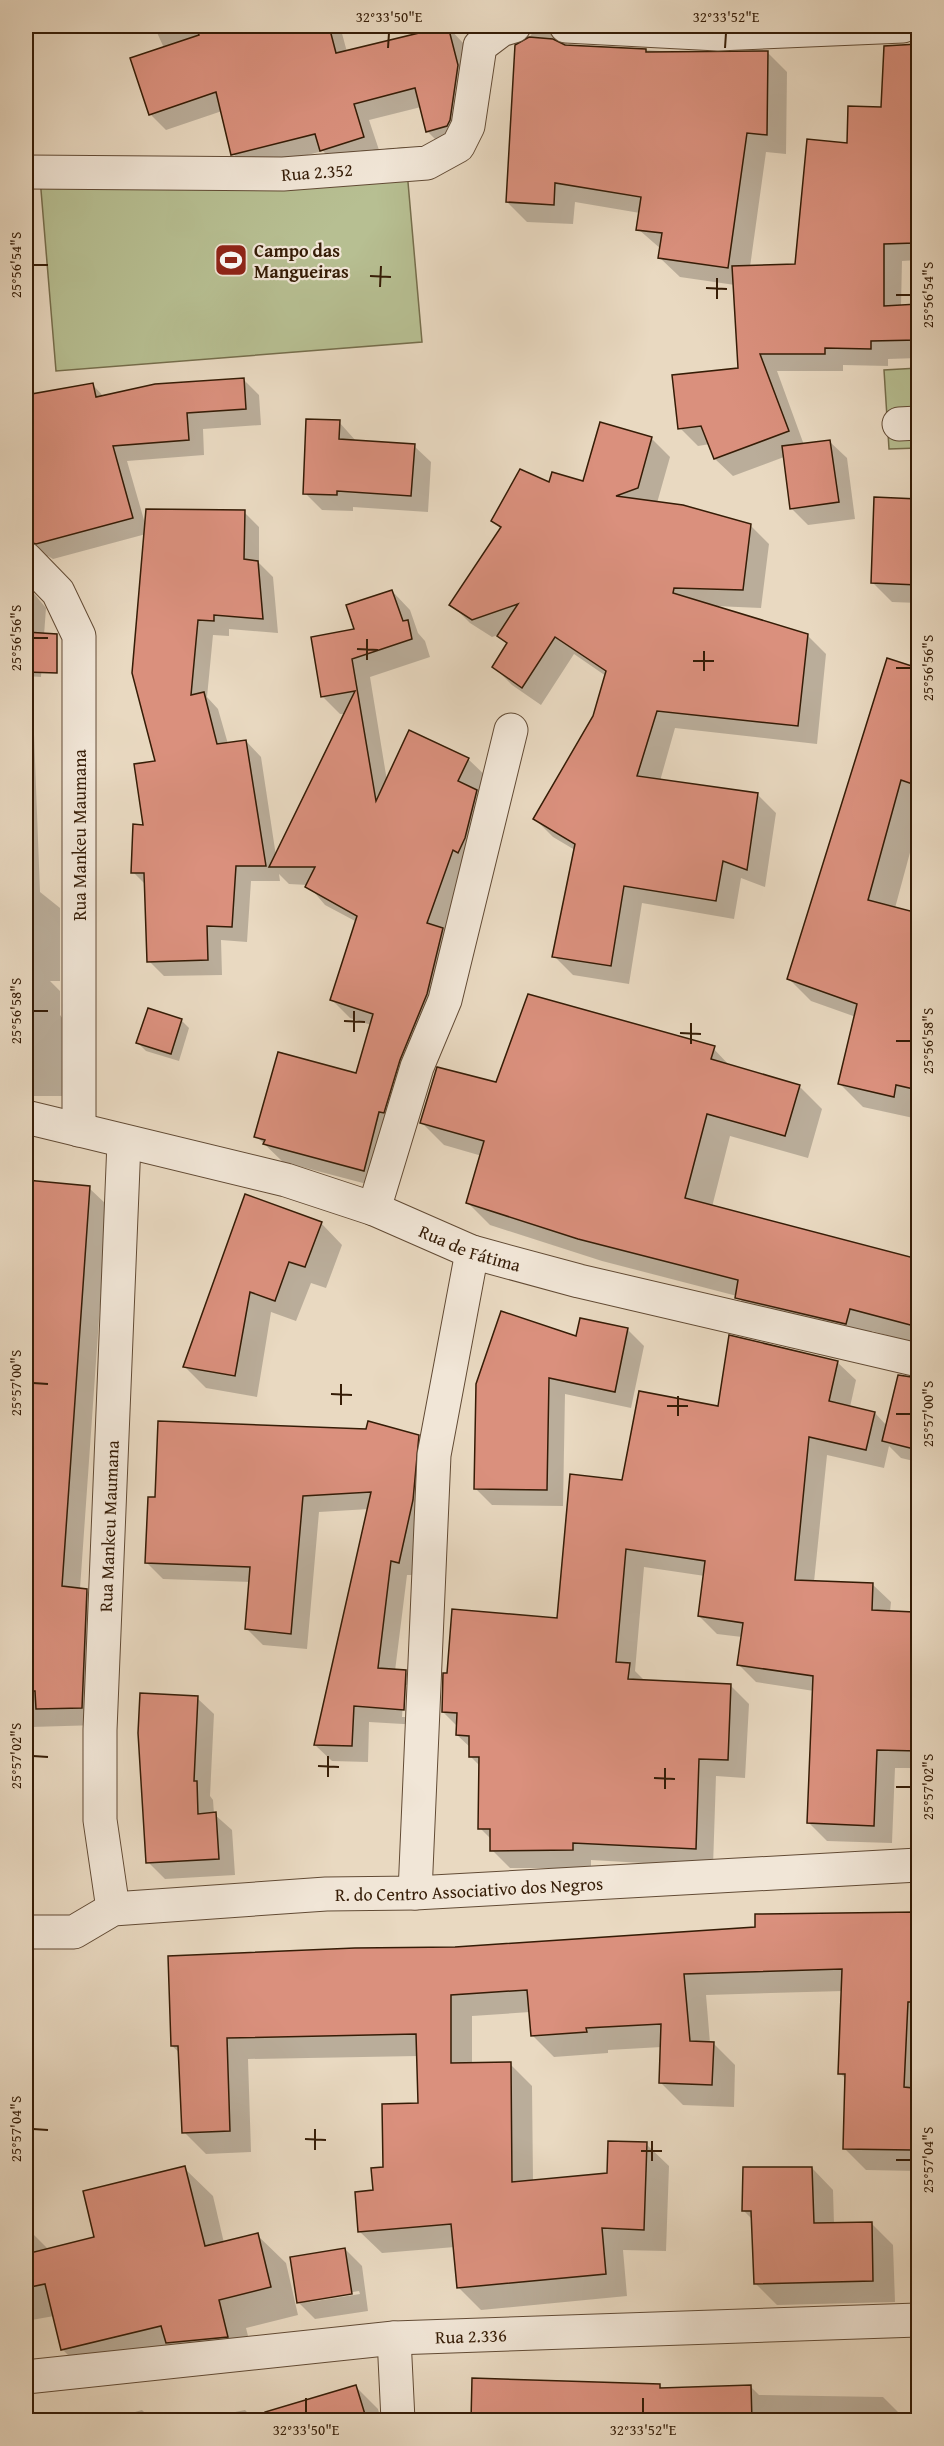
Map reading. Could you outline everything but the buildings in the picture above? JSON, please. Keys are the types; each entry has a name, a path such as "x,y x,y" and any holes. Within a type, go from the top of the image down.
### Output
{"street":[{"name":"Rua 2.352","path":"26,172 283,174 427,163 458,146 468,126 480,46 501,30 514,26"},
{"path":"566,26 718,34 903,26"},
{"name":"Rua Mankeu Maumana","path":"26,559 58,592 79,636 78,1130"},
{"path":"374,1209 417,1067 445,1000 511,730"},
{"name":"Rua de Fátima","path":"26,1117 286,1180 374,1209 472,1252 579,1281 918,1360"},
{"name":"Rua Mankeu Maumana","path":"113,1909 100,1820 100,1730 124,1142"},
{"path":"415,1893 434,1455 472,1252"},
{"name":"R. do Centro Associativo dos Negros","path":"26,1932 74,1932 113,1909 326,1894 415,1893 918,1865"},
{"name":"Rua 2.336","path":"26,2376 394,2338 918,2320"},
{"path":"394,2338 398,2421"}],"green space":[{"name":"Campo das Mangueiras","path":"405,148 422,342 56,371 40,178"},
{"path":"918,368 918,448 889,449 884,370"}],"place":[{"name":"Campo das Mangueiras","path":"231,260"}]}
